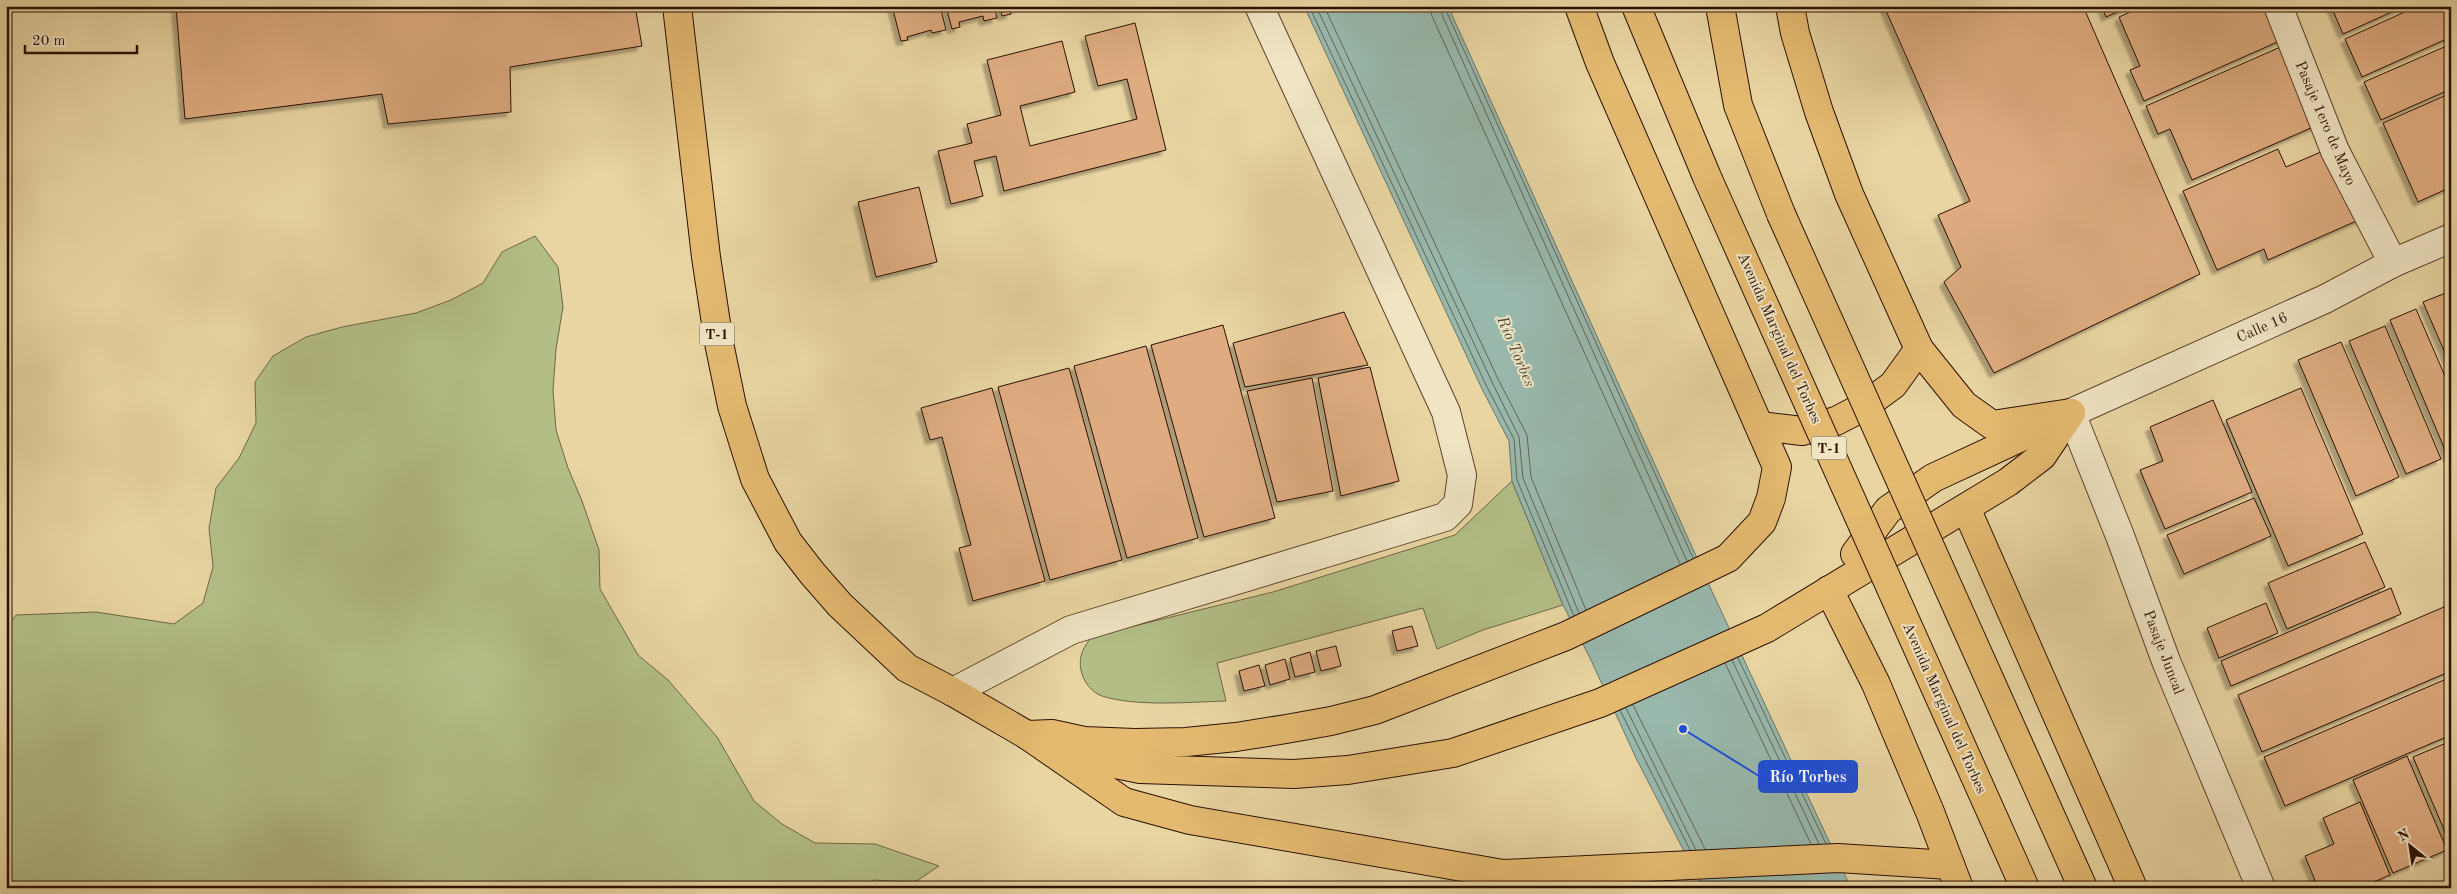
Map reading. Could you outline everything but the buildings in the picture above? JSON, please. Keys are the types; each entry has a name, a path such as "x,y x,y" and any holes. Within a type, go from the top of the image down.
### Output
{"highway":[{"name":"T-1","path":"677,6 718,343 732,406 755,479 788,542 840,605 907,668 953,692 1027,736"},
{"path":"1027,736 1052,734 1084,741 1186,742 1236,737 1331,721 1375,710 1566,636 1728,558 1762,522 1772,498 1777,467 1600,63 1579,6"},
{"name":"Avenida Marginal del Torbes","path":"1636,6 1707,177 2025,888"},
{"path":"1720,6 1738,105 1781,214 2083,888"},
{"path":"1790,6 1795,33 1819,112 1849,194 1918,348 1964,405 1992,424 2071,413"},
{"path":"1760,426 1802,431 1836,421 1863,407 1893,385 1918,348"},
{"path":"1027,736 1091,759 1140,769 1294,774 1401,763 1453,753 1600,703 1767,628 2008,482 2042,456 2071,413"},
{"path":"1829,590 1888,510 1933,478 2071,413"},
{"path":"1966,508 2133,888"},
{"path":"1829,590 1876,684 1954,876"},
{"path":"1027,736 1124,802 1190,820 1503,874 1838,858 1954,876"}],"street":[{"path":"953,692 1071,630 1445,517 1458,504 1462,475 1446,412 1259,6"},
{"name":"Pasaje 1ero de Mayo","path":"2278,6 2335,151 2393,263"},
{"name":"Calle 16","path":"2071,413 2325,298 2393,263 2451,238"},
{"name":"Pasaje Juncal","path":"2071,413 2120,536 2166,661 2261,888"}],"green space":[{"path":"535,236 558,267 563,307 556,349 553,390 556,430 568,468 599,550 600,589 638,655 668,680 717,737 754,801 782,824 815,843 875,844 939,866 915,882 874,880 858,888 6,888 6,630 16,615 96,612 174,624 203,603 213,567 209,528 216,488 239,458 256,423 255,382 273,356 306,337 342,327 416,313 451,300 483,283 502,252"},
{"path":"1512,481 1563,605 1483,630 1437,649 1423,608 1217,663 1226,701 1131,702 1102,696 1094,692 1088,686 1082,674 1081,656 1084,647 1093,636 1273,592 1455,535"}],"water":[{"path":"1304,6 1448,6 1715,598 1851,888 1703,888 1636,758 1590,658 1563,605 1512,481 1509,441 1481,387"}],"place":[{"name":"Río Torbes","path":"1683,729"}]}
